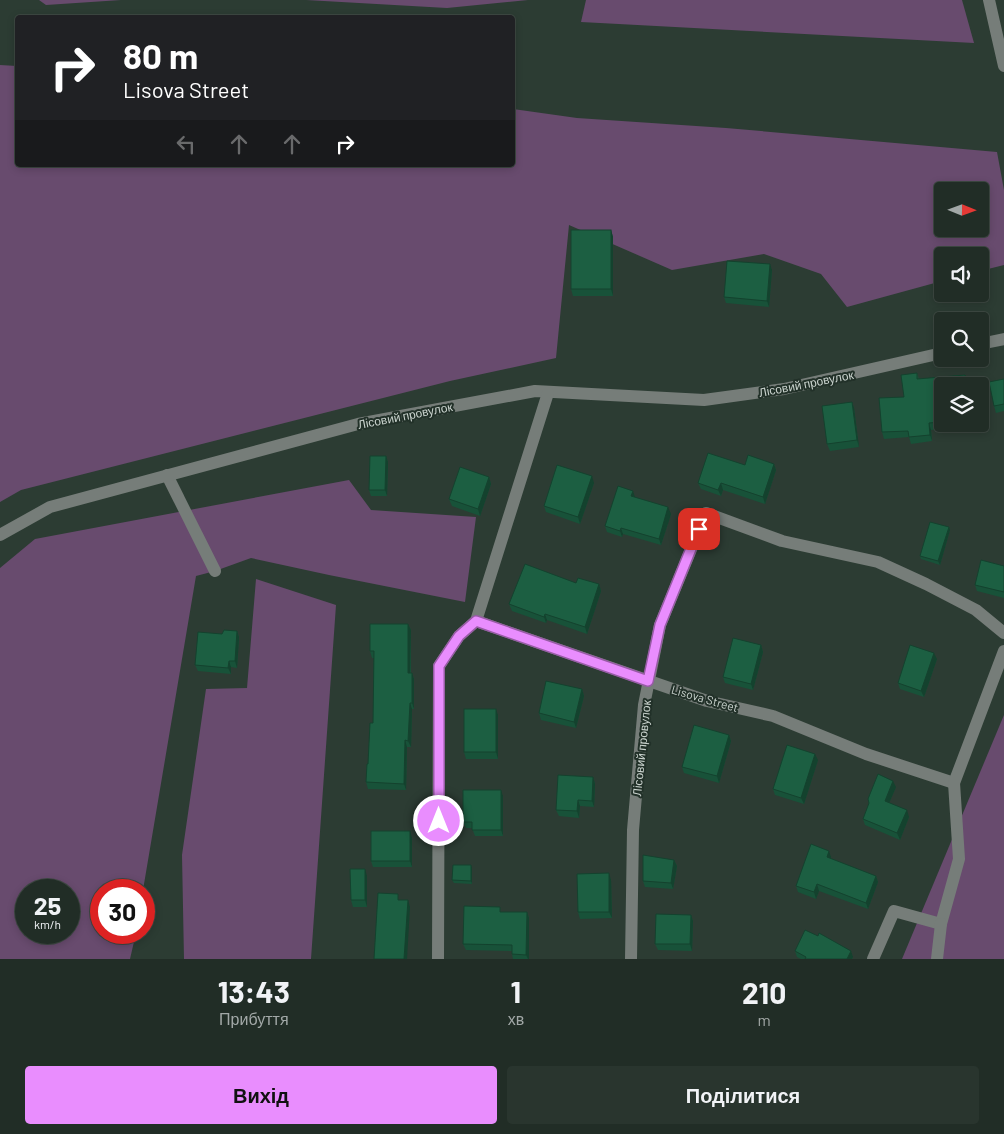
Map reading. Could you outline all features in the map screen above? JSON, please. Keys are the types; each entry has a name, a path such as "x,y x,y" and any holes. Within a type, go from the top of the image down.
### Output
{"street":[{"path":"989,0 1004,66"},
{"path":"989,342 1004,338"},
{"name":"Лісовий провулок","path":"0,535 50,507 358,424 388,418 535,391 704,400 784,389 934,355"},
{"path":"438,959 439,666 459,636 476,621 548,393"},
{"path":"167,475 215,571"},
{"name":"Лісовий провулок","path":"631,959 633,830 644,705 648,681 660,625 706,512 782,541 878,562 976,610 1004,633"},
{"name":"Lisova Street","path":"476,621 707,701 773,716 866,754 954,783"},
{"path":"937,959 941,924 959,859 954,783 1004,651"},
{"path":"873,959 894,911 941,924"}],"shaded area":[{"path":"39,0 121,0 46,5"},
{"path":"306,0 528,0 447,8"},
{"path":"586,0 962,0 974,43 581,22"},
{"path":"0,65 15,66 15,167 515,167 515,109 577,118 726,128 997,152 1004,190 1004,265 989,269 989,247 934,247 934,283 847,307 821,274 764,254 672,270 569,225 556,358 450,381 21,490 0,502"},
{"path":"349,480 371,510 476,517 465,602 251,558 196,576 145,879 90,879 90,944 133,944 130,959 0,959 0,568 35,539"},
{"path":"256,579 336,605 311,959 184,959 182,855 206,689 247,688"},
{"path":"1004,715 1004,959 902,959"}],"building":[{"path":"571,230 611,230 611,289 571,289"},
{"path":"727,261 770,264 767,301 724,297"},
{"path":"917,373 917,379 934,378 934,423 929,423 930,435 909,437 908,431 882,432 879,398 904,397 901,375"},
{"path":"965,375 965,377 941,377"},
{"path":"1004,379 1004,404 994,406 989,382"},
{"path":"852,402 857,440 827,444 822,406"},
{"path":"708,453 745,465 748,455 774,464 763,497 721,483 718,490 698,483"},
{"path":"370,456 386,456 385,490 369,490"},
{"path":"557,465 592,476 578,517 544,506"},
{"path":"460,467 489,477 478,509 449,499"},
{"path":"618,486 633,491 631,496 668,507 659,539 621,528 620,531 605,526"},
{"path":"930,522 949,527 938,561 920,556"},
{"path":"981,560 1004,566 1004,592 975,585"},
{"path":"525,564 576,583 578,578 599,584 585,627 545,614 544,617 509,604"},
{"path":"370,624 408,624 408,673 412,673 412,703 410,703 408,741 405,740 404,784 366,782 370,723 373,723 374,651 370,651"},
{"path":"224,630 237,631 235,661 229,661 228,668 195,665 198,632 222,634"},
{"path":"733,638 761,645 751,684 723,677"},
{"path":"910,645 934,653 921,691 898,683"},
{"path":"546,681 582,689 574,722 539,713"},
{"path":"464,709 496,709 496,752 464,752"},
{"path":"694,725 729,735 717,776 682,767"},
{"path":"787,745 815,754 801,798 773,789"},
{"path":"878,774 893,781 885,801 907,810 897,833 863,819 869,803 868,799"},
{"path":"558,775 593,777 592,801 578,800 577,811 556,810"},
{"path":"463,790 501,790 501,830 472,830 472,822 463,822"},
{"path":"371,831 410,831 410,861 371,861"},
{"path":"811,844 829,851 827,857 876,876 866,903 817,884 814,892 796,886"},
{"path":"643,855 674,860 671,883 643,881"},
{"path":"453,865 471,865 471,881 452,880"},
{"path":"350,869 365,869 365,900 351,900"},
{"path":"609,873 609,912 578,912 577,874"},
{"path":"378,893 398,894 398,900 408,900 404,959 374,959"},
{"path":"464,906 500,907 500,912 527,912 526,955 512,954 512,945 463,944"},
{"path":"656,914 691,915 690,944 655,944"},
{"path":"805,930 818,936 819,933 851,951 847,959 805,959 806,957 795,951"}],"route":[{"path":"439,821 439,666 459,636 476,621 648,681 660,625 699,529"}]}
